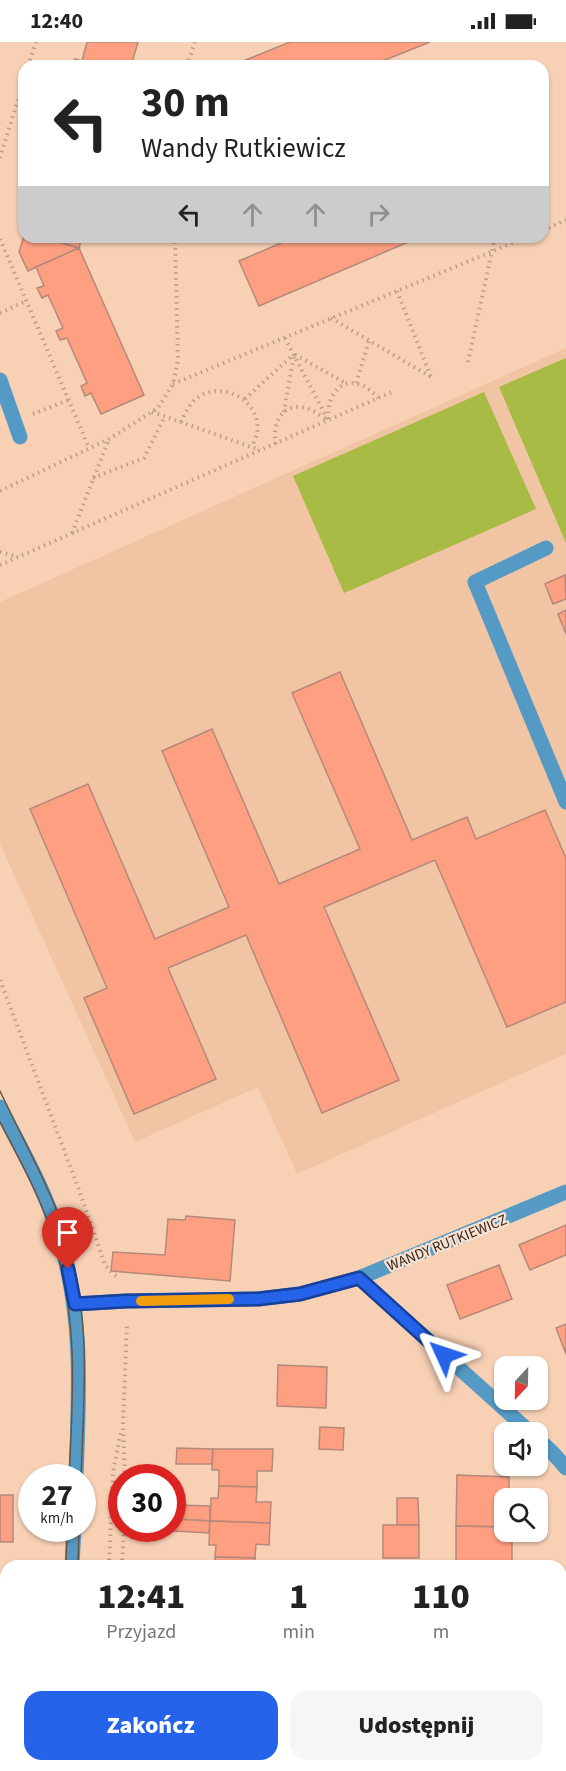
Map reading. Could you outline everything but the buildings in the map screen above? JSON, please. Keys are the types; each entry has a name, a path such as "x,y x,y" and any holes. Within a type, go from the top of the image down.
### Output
{"street":[{"path":"0,380 20,437"},
{"path":"546,548 475,582 566,802"},
{"path":"0,1107 6,1136 45,1198 58,1234 75,1304 79,1380 76,1464"},
{"name":"WANDY RUTKIEWICZ","path":"75,1304 258,1299 300,1294 359,1278 566,1192"},
{"path":"359,1278 519,1422"},
{"path":"548,1448 566,1468"},
{"path":"72,1560 73,1542"}],"path":[{"path":"30,60 36,42"},
{"path":"189,60 195,42"},
{"path":"0,158 18,100"},
{"path":"549,227 566,220"},
{"path":"0,239 89,448"},
{"path":"0,491 109,439 159,408 173,384 178,360 175,243"},
{"path":"468,362 494,243"},
{"path":"173,384 513,243"},
{"path":"331,318 431,376 397,291"},
{"path":"0,312 26,301"},
{"path":"285,338 328,420"},
{"path":"356,383 369,341"},
{"path":"294,354 347,384"},
{"path":"245,399 294,354"},
{"path":"276,444 274,426 284,412 294,354"},
{"path":"328,420 329,402 339,388 347,384 364,385 378,398"},
{"path":"181,422 196,399 220,390 233,393 245,399 253,409 257,421 257,434 252,447"},
{"path":"0,565 394,391"},
{"path":"14,421 68,400"},
{"path":"284,412 301,407 328,420"},
{"path":"152,412 260,450"},
{"path":"93,478 144,458 165,416"},
{"path":"72,533 109,439"},
{"path":"0,552 19,557"},
{"path":"0,980 105,1265 123,1280"},
{"path":"124,1464 123,1424 128,1317"},
{"path":"109,1560 113,1472 123,1424"},
{"path":"122,1560 123,1542"}],"shaded area":[{"path":"566,348 566,1054 297,1174 258,1087 135,1142 0,844 0,602"}],"green space":[{"path":"566,358 566,543 499,387"},
{"path":"484,392 536,509 344,593 293,476"}],"tram line":[{"path":"0,1091 51,1196 74,1264 83,1324 81,1464"},
{"path":"0,1122 42,1208 61,1268 71,1328 73,1386 70,1464"},
{"path":"66,1560 67,1542"},
{"path":"78,1560 79,1542"}],"slow traffic":[{"path":"141,1301 229,1299"}],"route":[{"path":"68,1269 75,1304 258,1299 300,1294 359,1278 444,1355"}]}
